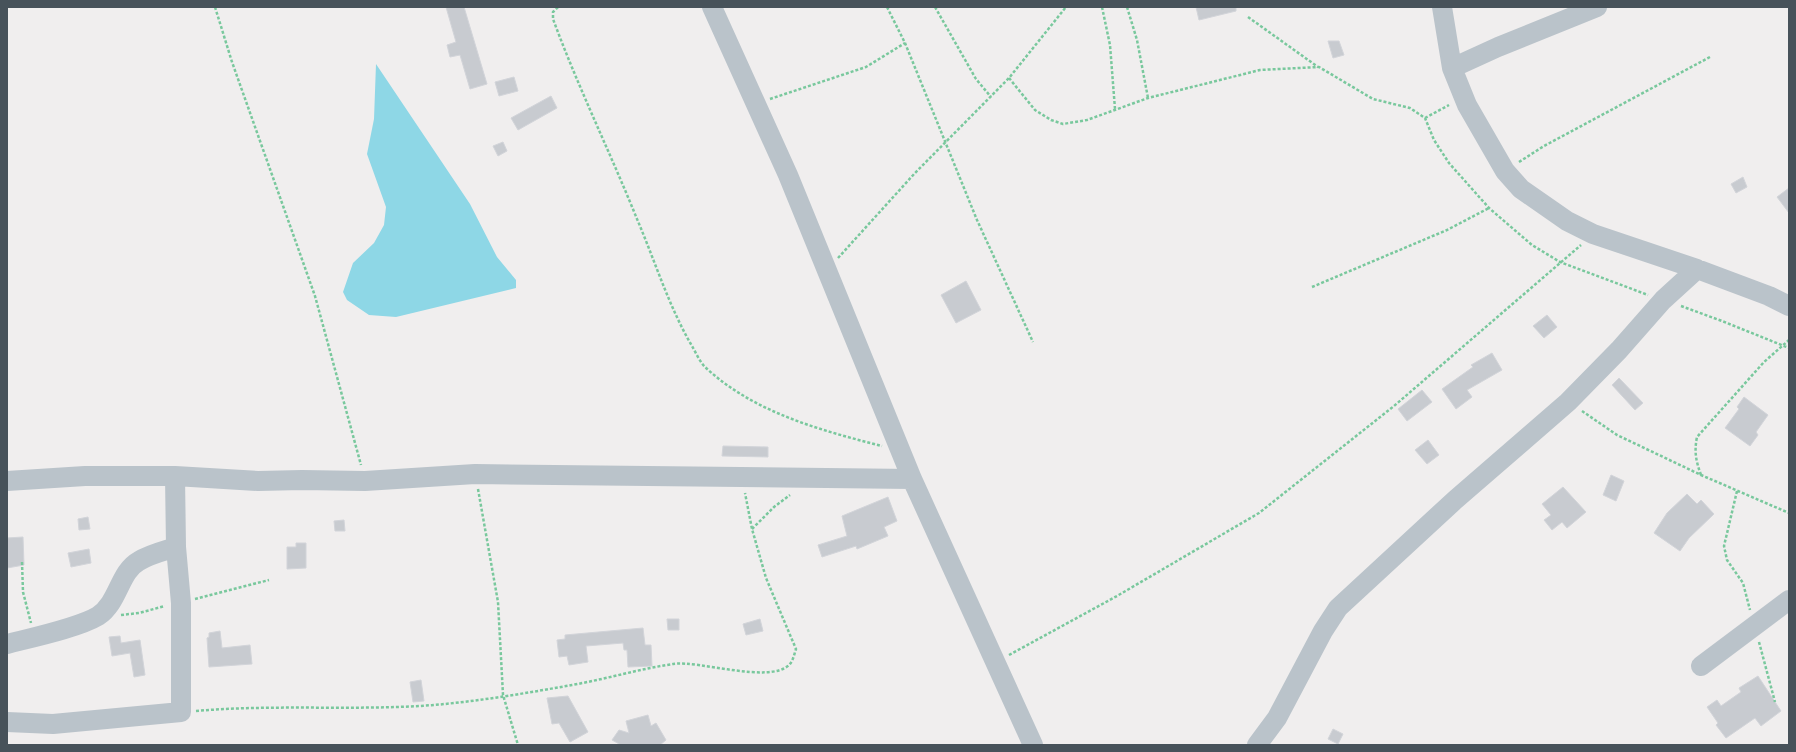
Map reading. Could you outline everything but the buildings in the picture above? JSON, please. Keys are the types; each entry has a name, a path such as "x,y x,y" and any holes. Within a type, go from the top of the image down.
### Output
{"street":[{"path":"712,7 755,105 788,175 912,479 994,663 1033,745"},
{"path":"1442,7 1452,68 1467,104 1505,171 1521,189 1567,221 1593,234 1697,269 1769,296 1789,306"},
{"path":"1452,68 1498,47 1597,7"},
{"path":"1257,745 1277,718 1323,631 1338,608 1455,500 1568,402 1619,350 1662,300 1697,269"},
{"path":"7,481 85,476 175,476 258,481 365,481 475,474 912,479"},
{"path":"7,722 53,724 181,712 180,603 176,547 175,476"},
{"path":"7,644 34,637 98,616 117,595 123,579 138,561 176,547"},
{"path":"1701,666 1789,600"}],"path":[{"path":"215,7 232,62 315,296 365,481"},
{"path":"558,7 553,12 553,19 577,82 621,178 682,329 704,365 720,379 759,405 829,432 900,450"},
{"path":"887,7 905,43 1000,274 1033,342"},
{"path":"935,7 976,79 991,97"},
{"path":"827,270 945,143 1009,78 1066,7"},
{"path":"1102,7 1110,46 1115,109"},
{"path":"1127,7 1137,40 1148,98"},
{"path":"1248,17 1319,67 1373,99 1410,108 1425,118 1434,140 1448,163 1489,208 1532,246 1560,262 1722,321 1789,348"},
{"path":"755,105 866,67 905,43"},
{"path":"1505,171 1544,146 1710,57"},
{"path":"1009,78 1035,110 1051,120 1063,124 1087,120 1148,98 1260,70 1319,67"},
{"path":"1425,118 1453,103 1467,104"},
{"path":"1312,287 1447,230 1489,208"},
{"path":"994,663 1116,596 1258,513 1394,406 1593,234"},
{"path":"1701,475 1694,449 1697,437 1721,408 1782,345 1789,340"},
{"path":"1568,402 1617,435 1701,475 1789,513"},
{"path":"475,474 498,602 503,696 518,745"},
{"path":"181,712 232,708 373,708 435,705 573,685 674,663 760,672 778,671 788,666 794,657 796,649 766,578 752,529 742,478"},
{"path":"752,529 774,507 796,491"},
{"path":"1737,491 1724,546 1727,560 1743,583 1753,626 1766,665 1775,702"},
{"path":"22,562 23,592 34,637"},
{"path":"98,616 129,615 269,580"}],"water":[{"path":"376,64 470,204 497,257 516,280 516,288 396,317 369,315 347,300 343,292 353,263 374,243 384,225 386,207 367,154 374,119"}]}
